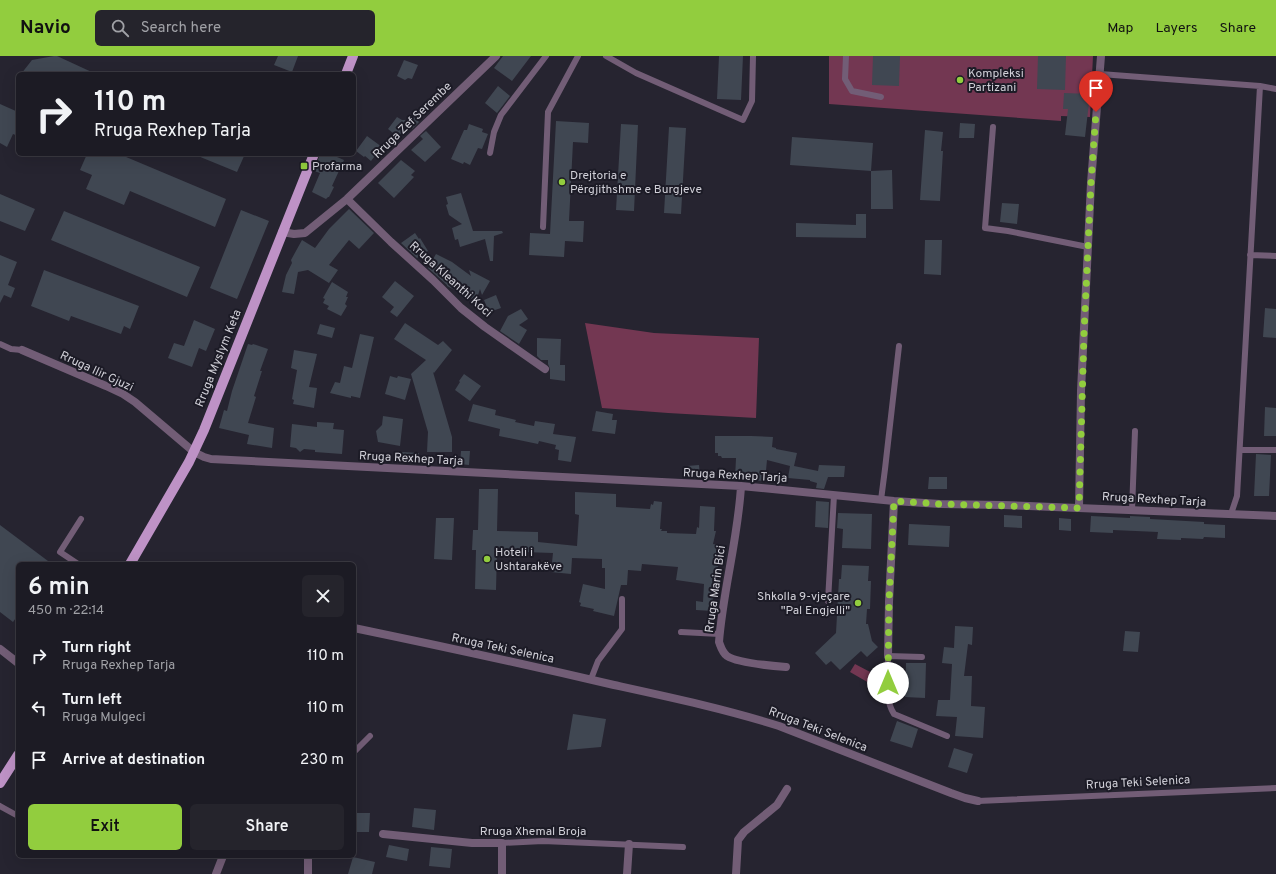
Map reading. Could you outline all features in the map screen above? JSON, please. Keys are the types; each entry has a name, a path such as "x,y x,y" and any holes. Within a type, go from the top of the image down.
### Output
{"main road":[{"path":"347,72 353,56"},
{"name":"Rruga Myslym Keta","path":"131,562 194,452 204,430 313,156"},
{"path":"0,783 16,758"}],"street":[{"name":"Rruga Zef Serembe","path":"282,232 294,234 305,233 347,199 496,56"},
{"path":"1079,508 1081,391 1094,124 1100,74 1100,56"},
{"name":"Rruga Kleanthi Koci","path":"347,199 461,308 485,327 545,369"},
{"name":"Rruga Ilir Gjuzi","path":"22,350 123,394 135,402 194,452"},
{"name":"Rruga Rexhep Tarja","path":"194,452 211,459 741,486 881,500 940,504 1276,516"},
{"name":"Rruga Marin Bici","path":"741,486 739,514 719,642 722,651 727,656 763,665 786,667"},
{"path":"888,656 894,501"},
{"name":"Rruga Teki Selenica","path":"356,628 591,679 690,702 766,722 951,793 978,801"},
{"path":"0,649 16,661"},
{"path":"736,874 738,840 744,832 777,805 787,790"},
{"name":"Rruga Xhemal Broja","path":"383,834 458,842 502,843"},
{"path":"502,843 502,874"},
{"path":"627,874 629,844"},
{"path":"216,874 222,858"},
{"path":"308,858 308,874"}],"lane":[{"path":"490,153 494,132 501,115 546,56"},
{"path":"543,227 548,112 578,56"},
{"path":"606,56 636,73 743,120 752,101 753,56"},
{"path":"846,56 845,79 852,91 881,97"},
{"path":"1100,74 1260,86 1276,89"},
{"path":"1231,514 1237,496 1260,86"},
{"path":"993,127 984,228 1008,231 1088,247"},
{"path":"1250,255 1276,256"},
{"name":"Rruga Ilir Gjuzi","path":"0,344 11,349 22,350"},
{"path":"881,500 899,346"},
{"path":"1132,510 1135,431"},
{"path":"1240,450 1276,450"},
{"path":"828,601 834,495"},
{"path":"75,562 60,552 81,519"},
{"path":"591,679 598,661 622,629 622,599"},
{"path":"681,632 720,634"},
{"path":"922,657 888,656 888,697 890,708 894,714 947,736"},
{"path":"356,750 370,736"},
{"name":"Rruga Teki Selenica","path":"978,801 1276,788"},
{"path":"0,806 16,815"},
{"name":"Rruga Xhemal Broja","path":"502,843 543,841 684,847"}],"shaded area":[{"name":"Kompleksi Partizani","path":"829,56 1093,56 1090,117 1061,116 1061,121 829,104"},
{"path":"585,323 654,333 759,338 756,418 602,408"},
{"path":"855,664 874,674 869,683 850,672"}],"building":[{"path":"57,56 92,72 23,72 32,60"},
{"path":"278,56 298,56 292,72 274,65"},
{"path":"503,56 531,56 512,81 494,68"},
{"path":"719,56 743,56 741,100 717,99"},
{"path":"873,56 900,56 899,86 872,85"},
{"path":"1038,56 1066,56 1065,90 1037,89"},
{"path":"404,60 418,65 412,79 408,78 405,80 397,76"},
{"path":"498,86 510,96 497,113 485,103"},
{"path":"1064,93 1090,94 1085,137 1065,135 1068,109 1063,109"},
{"path":"0,104 16,111 16,135 13,134 7,147 0,143"},
{"path":"397,117 408,123 414,117 419,122 412,129 408,126 398,137 388,129"},
{"name":"Drejtoria e Përgjithshme e Burgjeve","path":"556,121 589,123 588,143 573,142 569,221 584,221 583,242 565,241 564,257 529,255 530,233 550,234"},
{"path":"960,123 975,124 974,138 959,138"},
{"path":"469,124 483,129 482,132 488,134 482,149 478,148 470,165 451,159 464,130 467,130"},
{"path":"621,124 638,125 634,211 616,210"},
{"path":"669,127 686,128 681,214 664,213"},
{"path":"925,130 943,132 940,201 920,200"},
{"path":"426,131 441,147 425,162 411,150 423,139 420,136"},
{"path":"367,136 382,147 371,161 356,151"},
{"path":"792,137 873,143 871,171 790,165"},
{"path":"86,156 124,156 226,199 215,227 130,191 124,205 86,189 92,175 80,170"},
{"path":"198,156 244,156 237,172"},
{"path":"319,156 335,156 344,160 332,186 334,187 329,197 326,199 312,192 320,173 314,171"},
{"path":"401,160 415,171 411,175 414,177 394,198 378,183"},
{"path":"892,170 893,209 871,209 871,171"},
{"path":"461,193 473,231 502,231 503,233 494,236 493,261 490,261 485,239 460,247 458,239 455,240 452,228 462,224 449,215 446,205 448,204 446,197"},
{"path":"0,194 35,209 25,231 0,221"},
{"path":"1002,203 1019,204 1017,224 1000,222"},
{"path":"349,209 374,233 359,249 349,240 329,265 338,270 329,283 308,270 298,272 294,294 282,292 286,275 292,263 291,260 302,240 315,248 329,229"},
{"path":"241,210 269,221 237,299 210,288"},
{"path":"64,211 200,267 187,297 51,240"},
{"path":"856,214 866,214 866,238 796,237 796,223 856,225"},
{"path":"415,233 428,251 417,258 401,243"},
{"path":"925,240 942,240 941,275 924,274"},
{"path":"436,254 452,262 471,276 469,270 490,281 482,295 480,289 476,301 447,286 428,268"},
{"path":"0,255 17,262 8,285 15,288 11,298 4,295 0,303"},
{"path":"44,270 139,306 130,329 124,326 121,334 71,316 69,321 31,306"},
{"path":"395,281 414,296 397,317 390,312 394,307 382,297"},
{"path":"332,282 348,292 346,297 348,297 345,304 347,306 341,316 327,309 329,306 323,303 325,299 323,298"},
{"path":"496,295 501,308 489,312 484,300"},
{"path":"1265,308 1276,309 1276,338 1263,337"},
{"path":"521,309 528,319 519,325 527,330 519,344 500,331 508,316"},
{"path":"194,320 215,329 206,351 199,348 192,367 168,358 174,343 184,346"},
{"path":"405,323 438,345 443,341 452,350 434,373 433,372 452,437 452,452 427,452 428,432 411,374 426,360 394,339"},
{"path":"320,324 335,328 332,338 317,334"},
{"path":"360,334 374,337 360,398 351,396 351,398 330,393 335,382 340,383 344,366 352,368"},
{"path":"537,338 561,339 560,365 565,365 565,381 550,379 548,360 541,360 537,356"},
{"path":"248,344 253,344 268,349 260,371 262,371 254,396 256,397 248,423 274,428 272,448 247,444 249,435 219,428 224,410 227,411 232,391"},
{"path":"294,350 317,354 309,387 317,388 314,408 293,404 294,400 292,399 297,370 291,368"},
{"path":"464,374 481,386 470,401 455,390"},
{"path":"390,376 411,379 405,400 385,394"},
{"path":"473,404 496,410 495,415 516,420 515,422 534,426 535,421 555,424 553,434 576,437 571,462 558,460 559,450 555,449 556,445 539,441 538,444 499,436 500,429 468,421"},
{"path":"1265,407 1276,408 1276,436 1264,436"},
{"path":"596,411 613,414 612,420 617,420 615,434 592,431"},
{"path":"383,416 403,419 400,446 378,442 376,431 382,425"},
{"path":"317,422 334,423 333,429 344,430 342,454 315,452 315,450 304,449 300,452 296,448 290,447 292,424 317,427"},
{"path":"715,436 773,437 772,447 797,453 794,466 818,471 819,465 845,466 844,477 828,477 824,489 816,488 817,483 810,480 788,478 790,466 767,460 765,481 735,479 736,458 722,458 721,456 718,456 718,453 715,453"},
{"path":"461,451 470,451 469,465 460,464"},
{"path":"402,452 419,453 418,464 401,462"},
{"path":"1256,454 1271,455 1269,496 1254,496"},
{"path":"699,465 700,477 687,476 687,466"},
{"path":"929,477 947,477 947,489 928,489"},
{"path":"479,489 498,489 497,531 538,532 538,542 577,546 579,515 575,514 575,492 616,494 616,507 650,509 651,504 653,505 654,501 662,502 660,529 662,529 661,531 667,531 667,533 696,534 697,527 699,528 700,506 715,507 714,531 716,531 713,544 723,546 712,591 714,591 712,611 696,610 696,601 703,602 704,584 676,580 678,567 642,564 641,571 628,570 627,585 621,585 614,616 593,611 594,609 580,606 581,603 579,602 583,584 605,589 605,568 602,568 602,559 572,558 571,574 551,572 553,553 497,551 496,590 475,589 476,550 472,550 473,530 478,530"},
{"path":"816,501 829,502 828,528 815,527"},
{"path":"838,513 872,514 871,549 842,548 843,529 837,528"},
{"path":"1004,515 1022,516 1022,528 1004,527"},
{"path":"1091,516 1130,518 1130,516 1150,517 1150,519 1204,522 1204,524 1225,525 1225,538 1181,538 1181,540 1157,539 1158,532 1113,530 1113,533 1090,532"},
{"path":"436,518 454,518 452,560 434,559"},
{"path":"1059,518 1071,519 1071,531 1059,530"},
{"path":"909,524 950,526 949,547 908,545"},
{"path":"0,525 49,562 16,562 16,618 13,622 0,612"},
{"path":"842,565 869,566 868,581 871,581 870,609 867,609 866,624 868,624 872,641 878,647 867,657 861,651 840,670 831,661 826,665 815,653 836,633 839,579 841,579"},
{"path":"955,626 973,627 972,645 968,644 964,676 972,676 971,706 985,707 983,738 955,736 957,717 936,716 938,700 950,700 952,664 942,663 944,647 954,648"},
{"path":"1125,631 1140,632 1138,652 1123,651"},
{"path":"906,663 926,663 925,698 905,697"},
{"path":"573,714 606,719 601,747 567,750"},
{"path":"897,721 918,729 912,748 890,741"},
{"path":"954,748 973,754 967,773 948,767"},
{"path":"414,808 436,810 434,830 412,827"},
{"path":"356,813 370,813 369,832 356,832"},
{"path":"389,845 409,849 407,861 386,857"},
{"path":"431,847 452,849 450,868 429,866"},
{"path":"353,858 375,862 372,874 348,874"}],"place":[{"name":"Kompleksi Partizani","path":"960,80"},
{"name":"Profarma","path":"304,166"},
{"name":"Drejtoria e Përgjithshme e Burgjeve","path":"562,182"},
{"name":"Hoteli i Ushtarakëve","path":"487,559"},
{"name":"Shkolla 9-vjeçare \"Pal Engjelli\"","path":"858,603"}],"route":[{"path":"888,683 889,602 894,501 940,504 1079,508 1081,391 1094,124 1096,112"}]}
